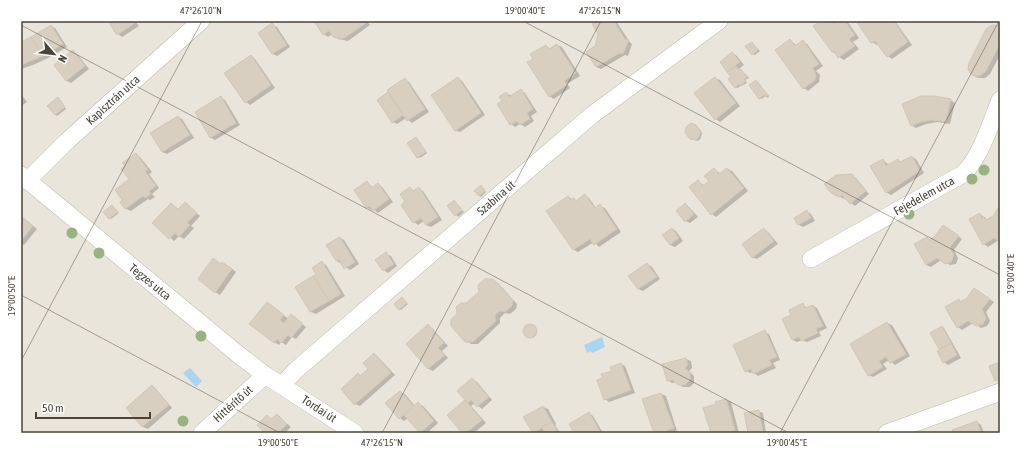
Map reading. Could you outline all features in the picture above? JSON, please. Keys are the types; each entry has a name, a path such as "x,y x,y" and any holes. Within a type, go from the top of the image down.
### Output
{"street":[{"name":"Kapisztrán utca","path":"24,178 201,21"},
{"name":"Szabina út","path":"282,385 296,370 592,115 719,21"},
{"name":"Fejedelem utca","path":"812,259 962,174 970,168 976,158 1000,100"},
{"name":"Tegzes utca","path":"24,178 239,355 265,375 282,385"},
{"name":"Hittérítő út","path":"202,433 265,375"},
{"name":"Tordai út","path":"282,385 355,433"},
{"path":"887,433 1000,392"}],"shaded area":[{"path":"21,21 1000,21 1000,433 21,433"}],"water":[{"path":"602,337 605,347 592,353 591,351 587,353 584,345"},
{"path":"190,368 202,381 196,387 183,373"}],"building":[{"path":"108,21 133,21 135,23 117,35"},
{"path":"314,21 365,21 366,23 343,39 333,37 329,31 323,35"},
{"path":"597,21 614,21 625,39 629,40 623,54 620,53 596,67 586,52 595,46 598,34 592,24"},
{"path":"821,21 832,21 834,24 838,21 845,21 855,35 849,39 855,46 838,58 813,26"},
{"path":"856,21 894,21 908,42 887,57 875,41 871,43"},
{"path":"272,23 287,45 272,54 258,33"},
{"path":"51,25 63,44 43,56 31,37"},
{"path":"992,25 1000,26 1000,44 986,71 980,76 973,76 968,70 969,63 986,29"},
{"path":"31,37 43,56 21,65 21,42"},
{"path":"790,39 795,46 803,40 819,64 813,68 816,77 815,80 803,89 775,50"},
{"path":"752,42 758,50 752,55 745,46"},
{"path":"557,44 576,73 564,81 567,85 549,97 527,62 533,59 530,54 546,45 549,49"},
{"path":"73,50 85,66 66,81 54,65"},
{"path":"732,52 740,62 727,72 720,62"},
{"path":"251,55 271,85 245,103 224,73"},
{"path":"736,66 739,70 741,69 747,77 744,79 746,81 740,86 739,84 735,88 728,79 731,77 727,72"},
{"path":"458,77 481,113 455,131 431,95"},
{"path":"715,77 736,103 715,120 694,93"},
{"path":"405,78 425,109 407,121 387,90"},
{"path":"756,80 768,95 765,97 764,95 759,99 749,85"},
{"path":"521,89 533,109 527,113 530,119 520,125 517,121 510,125 497,104 502,101 499,97 506,92 509,97"},
{"path":"388,92 403,115 392,123 377,100"},
{"path":"221,96 236,123 210,138 195,112"},
{"path":"921,96 935,96 951,99 946,122 932,120 911,126 902,104"},
{"path":"58,97 65,107 55,115 47,106"},
{"path":"178,116 190,135 162,152 150,133"},
{"path":"691,123 696,125 701,131 696,140 690,139 685,133 686,127"},
{"path":"416,137 426,152 417,158 407,143"},
{"path":"136,153 148,170 145,171 156,186 149,191 151,194 145,198 143,196 125,209 120,202 122,200 115,190 129,179 121,169 125,166 122,163"},
{"path":"912,156 920,171 886,193 870,166 883,159 886,166 898,159 900,162"},
{"path":"714,168 719,174 727,168 744,188 711,215 689,187 698,180 703,186 709,181 704,176"},
{"path":"852,174 866,191 850,204 842,195 839,197 831,193 824,184 836,175"},
{"path":"367,181 371,188 378,183 389,199 373,211 370,206 366,208 354,190"},
{"path":"481,185 485,191 479,196 474,191"},
{"path":"410,187 413,191 419,187 438,217 426,225 421,218 413,223 401,205 405,202 400,194"},
{"path":"585,194 595,208 600,204 617,229 594,245 590,239 573,250 546,211 568,196 571,200 574,198 576,201"},
{"path":"454,200 462,210 455,216 447,206"},
{"path":"185,202 197,213 187,223 190,225 179,237 175,233 169,239 152,223 171,203 178,209"},
{"path":"685,203 694,214 685,222 676,211"},
{"path":"112,205 118,212 109,219 103,212"},
{"path":"1000,205 1000,242 994,238 983,245 969,219 980,213 982,218 985,217 986,220 993,216"},
{"path":"807,210 811,218 798,225 794,218"},
{"path":"21,216 33,226 21,241"},
{"path":"943,225 959,236 950,247 954,255 951,262 945,264 937,258 926,265 914,244 927,237 929,240 935,236"},
{"path":"672,228 679,238 670,245 662,235"},
{"path":"764,228 774,241 752,258 742,244"},
{"path":"340,237 355,262 344,269 339,260 336,261 326,245"},
{"path":"386,252 394,264 383,271 375,260"},
{"path":"213,258 232,269 215,293 198,279"},
{"path":"322,261 341,294 329,301 313,276 316,274 312,268"},
{"path":"647,263 657,277 638,289 628,276"},
{"path":"313,276 329,301 310,312 295,287"},
{"path":"485,279 493,279 513,300 512,306 505,312 500,311 495,315 496,321 473,342 465,342 451,326 451,319 457,314 456,307 461,303 466,303 479,292 478,285"},
{"path":"974,288 990,299 982,309 986,318 983,324 976,326 968,321 957,328 945,307 959,299 960,302 967,298"},
{"path":"402,297 407,303 399,310 394,304"},
{"path":"267,302 284,315 280,320 284,323 291,314 303,324 291,338 288,335 281,343 277,339 274,343 249,324"},
{"path":"803,303 805,308 813,305 823,326 816,329 818,333 801,341 799,337 792,340 782,319 791,315 789,310"},
{"path":"887,322 906,354 890,363 886,357 879,361 883,367 868,376 850,344"},
{"path":"428,324 444,343 438,348 445,355 428,369 406,344"},
{"path":"530,324 535,326 537,331 535,336 530,338 525,336 523,331 525,326"},
{"path":"942,326 951,343 939,349 930,333"},
{"path":"765,330 777,357 769,360 772,365 753,374 751,369 745,372 733,345"},
{"path":"951,343 957,355 943,363 937,351"},
{"path":"374,353 391,373 354,405 341,389 358,373 360,376 368,369 363,363"},
{"path":"686,358 688,365 685,368 690,373 690,380 685,385 678,385 673,380 667,381 662,364"},
{"path":"1000,362 1000,379 995,381 989,366"},
{"path":"621,363 631,390 604,400 597,380 603,378 601,374 612,371 610,367"},
{"path":"472,378 489,397 477,407 471,400 468,403 457,391"},
{"path":"152,385 169,405 142,427 126,408"},
{"path":"400,391 414,406 399,419 385,403"},
{"path":"661,393 674,428 667,430 668,433 654,433 642,399"},
{"path":"726,399 735,430 726,433 711,433 703,408 716,404 715,402"},
{"path":"465,400 482,420 466,433 462,433 447,415"},
{"path":"418,402 434,421 420,433 404,415"},
{"path":"543,406 552,422 533,433 523,417"},
{"path":"759,410 763,433 748,433 744,413"},
{"path":"589,412 601,433 574,433 569,424"},
{"path":"277,414 287,424 278,433 265,433 257,425 267,415 271,419"},
{"path":"977,421 981,433 953,433 952,430"},
{"path":"552,422 557,430 552,433 545,433 542,427"}]}
